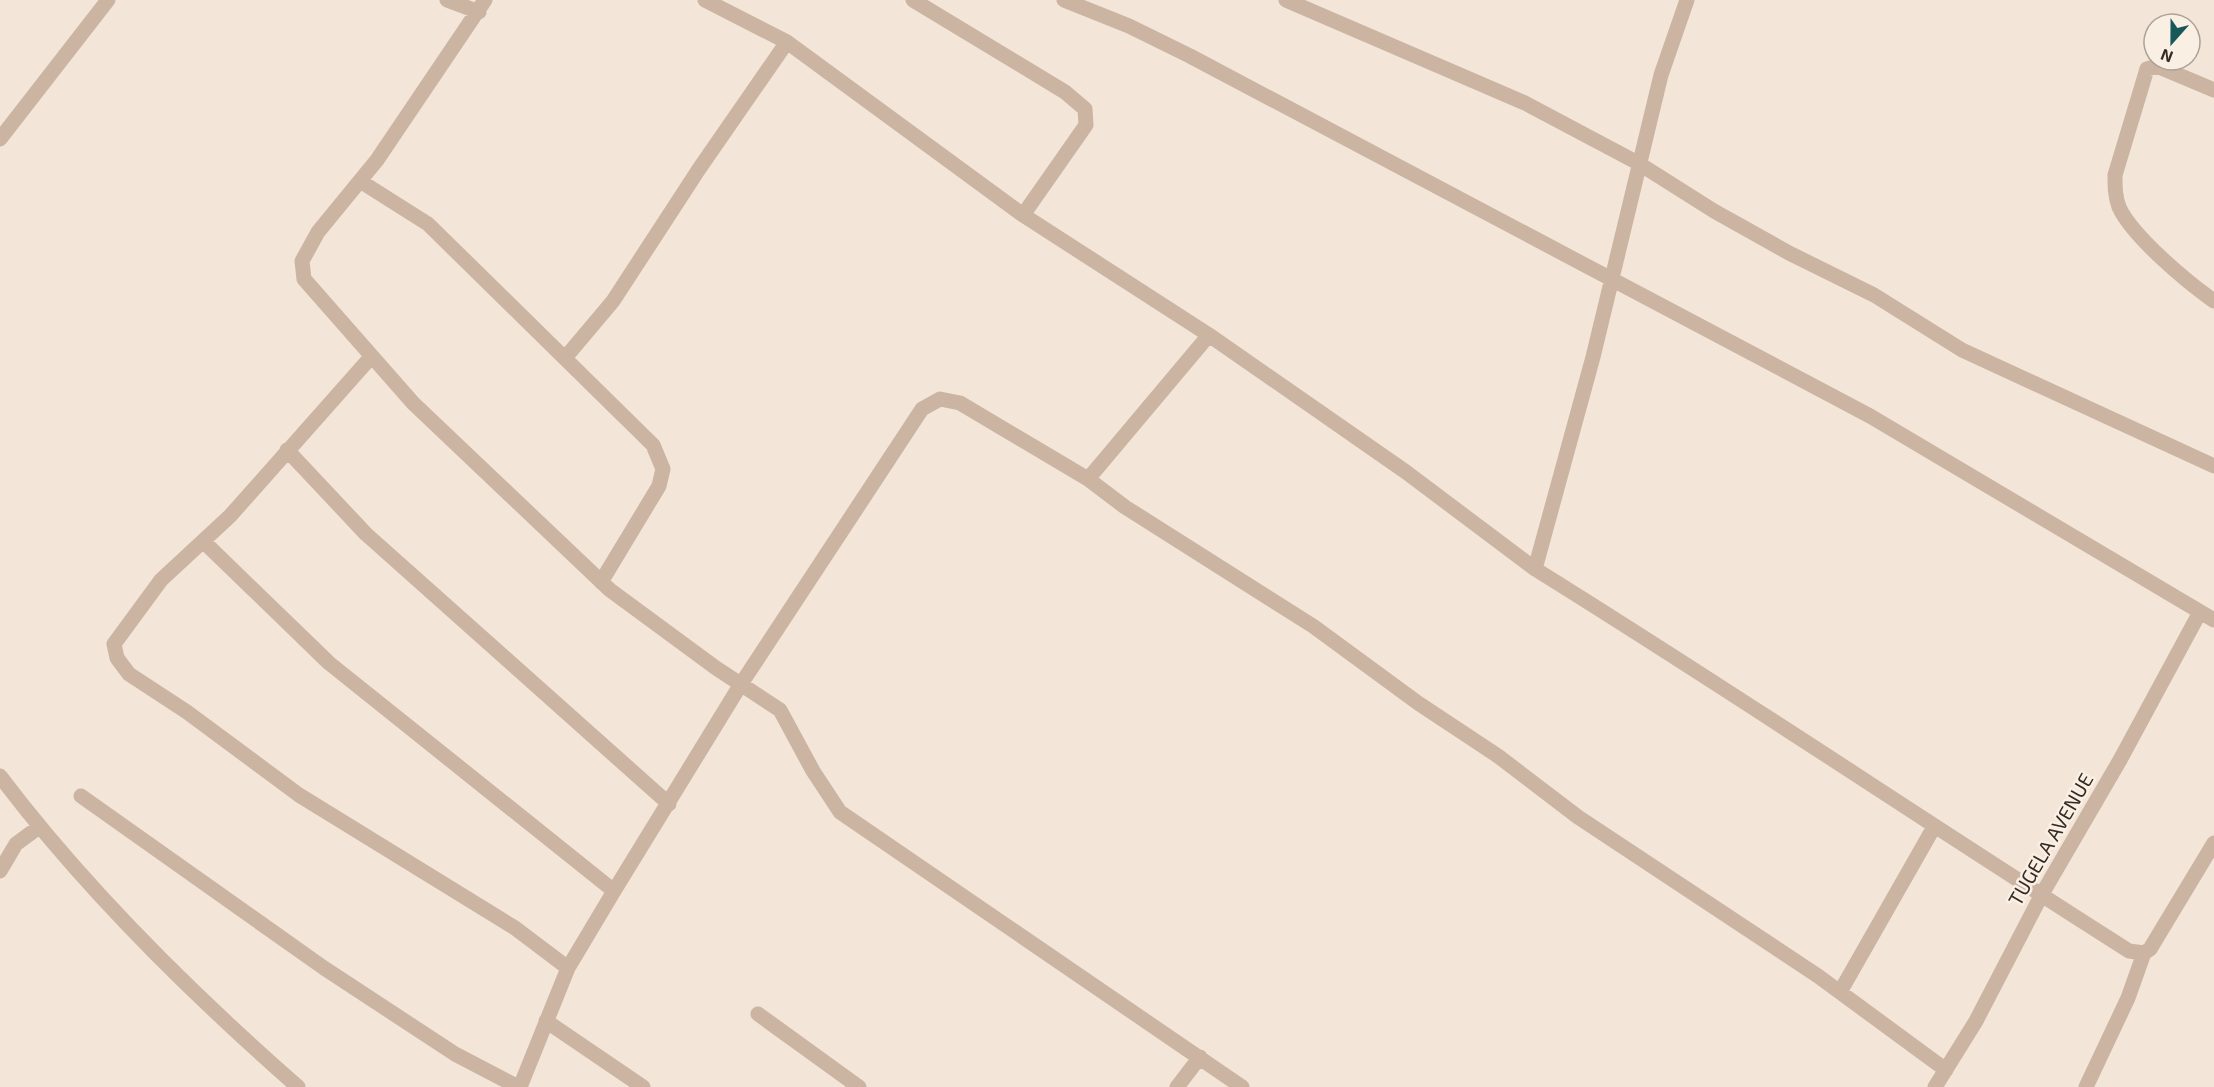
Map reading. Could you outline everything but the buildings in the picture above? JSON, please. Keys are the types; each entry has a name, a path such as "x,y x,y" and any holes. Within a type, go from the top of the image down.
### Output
{"street":[{"path":"0,138 108,0"},
{"path":"447,0 482,6 377,160 318,232 302,261 304,279 413,403 601,582 780,710 826,792 840,812 855,825 1242,1087"},
{"path":"705,0 787,42 1023,215 1209,335 1406,472 1535,569 1696,669 2129,951 2144,953"},
{"path":"913,0 1065,92 1085,109 1086,125 1023,215"},
{"path":"1064,0 1129,26 1190,56 1870,416 2214,620"},
{"path":"1286,0 1525,103 1638,163 1714,211 1789,253 1874,295 1962,350 2214,466"},
{"path":"1535,569 1593,357 1661,75 1687,0"},
{"path":"565,358 613,301 787,42"},
{"path":"2214,90 2157,66 2147,69 2115,175 2115,193 2120,209 2135,230 2177,271 2214,301"},
{"path":"360,181 428,224 653,445 663,469 659,486 601,582"},
{"path":"1088,479 1209,335"},
{"path":"371,357 230,516 161,580 114,644 117,658 129,674 186,712 299,795 515,928 568,968"},
{"path":"81,796 324,969 455,1054 519,1087 568,968 614,891 741,684 922,409 940,399 960,404 1088,479 1125,507 1313,626 1418,703 1498,756 1578,817 1840,992 1946,1070"},
{"path":"287,450 366,534 669,804"},
{"path":"203,541 330,663 614,891"},
{"name":"TUGELA AVENUE","path":"1935,1087 1976,1021 2042,894 2120,760 2200,612"},
{"path":"0,776 39,827 91,886 170,966 298,1087"},
{"path":"1840,992 1934,826"},
{"path":"0,871 16,844 39,827"},
{"path":"2086,1087 2128,998 2144,953 2156,941 2214,843"},
{"path":"758,1014 859,1087"},
{"path":"546,1021 643,1087"},
{"path":"1177,1087 1200,1057"}]}
